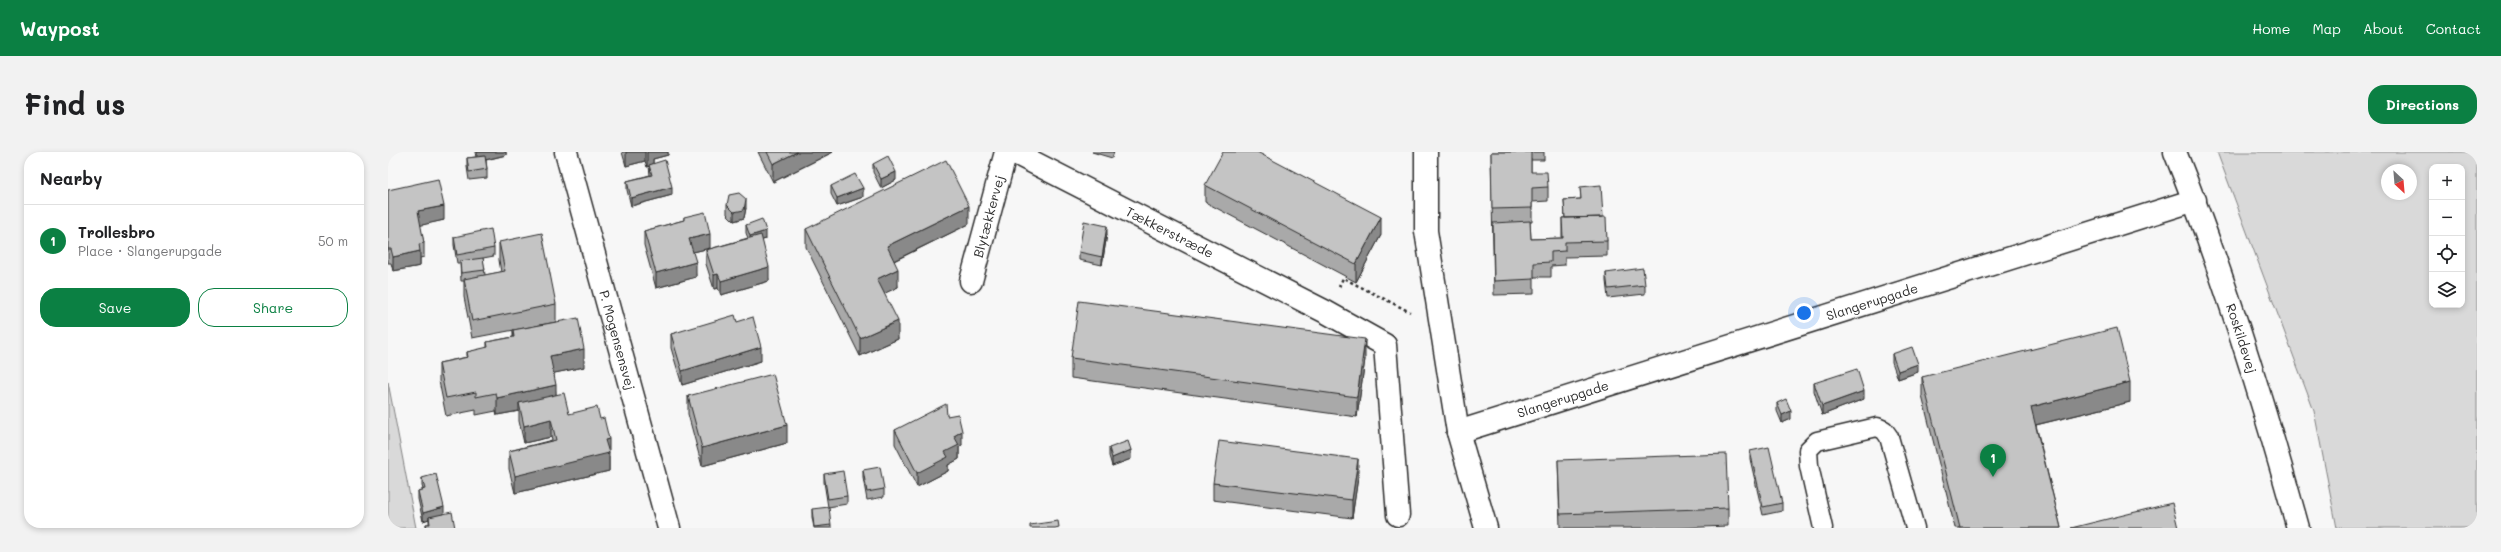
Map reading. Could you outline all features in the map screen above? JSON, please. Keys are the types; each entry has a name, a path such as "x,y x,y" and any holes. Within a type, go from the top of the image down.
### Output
{"street":[{"name":"P. Mogensensvej","path":"566,152 669,528"},
{"name":"Blytækkervej","path":"971,281 1006,152"},
{"name":"Tækkerstræde","path":"1013,152 1326,312 1385,345 1398,515"},
{"path":"1426,152 1426,231 1458,432 1486,528"},
{"name":"Roskildevej","path":"2176,152 2194,200 2265,410 2298,528"},
{"name":"Slangerupgade","path":"1458,432 2194,200"}],"lane":[{"path":"1823,528 1809,466 1808,450 1817,441 1877,427 1884,430 1889,437 1915,528"}],"path":[{"path":"1326,312 1343,278 1408,312 1439,310"}],"shaded area":[{"path":"2217,152 2477,152 2477,528 2337,528 2314,411"},
{"path":"388,382 416,528 388,528"}],"building":[{"path":"767,152 797,152 773,164"},
{"path":"1223,152 1257,152 1381,217 1356,264 1205,185"},
{"path":"1491,152 1531,152 1531,172 1547,172 1548,187 1532,188 1532,208 1492,209"},
{"path":"485,156 487,169 469,172 467,158"},
{"path":"888,156 896,172 881,179 873,164"},
{"path":"665,160 672,187 631,198 627,181 652,175 649,165"},
{"path":"946,160 969,206 887,246 898,269 877,279 898,321 860,338 806,229"},
{"path":"855,174 863,188 837,198 831,186"},
{"path":"438,179 444,206 418,211 424,243 419,244 420,251 393,257 391,249 388,249 388,190"},
{"path":"1601,185 1603,217 1565,218 1564,200 1581,199 1580,187"},
{"path":"739,193 746,199 744,210 734,212 727,205 729,195"},
{"path":"705,212 710,234 689,239 696,262 656,273 644,231 684,220 684,217"},
{"path":"1606,217 1607,241 1565,242 1565,251 1551,252 1551,262 1534,263 1534,279 1494,281 1493,223 1530,221 1531,239 1563,238 1562,218"},
{"path":"762,219 766,231 750,236 746,225"},
{"path":"1084,221 1107,226 1102,257 1079,252"},
{"path":"491,229 494,248 457,255 454,237"},
{"path":"542,233 556,304 472,321 464,279 505,271 499,242"},
{"path":"761,235 769,267 721,281 718,274 714,275 706,250"},
{"path":"483,258 485,270 461,273 460,261"},
{"path":"1643,268 1645,285 1608,289 1606,273"},
{"path":"1079,301 1365,339 1357,397 1071,358"},
{"path":"735,315 737,322 753,317 761,347 682,371 671,334"},
{"path":"578,318 584,349 550,356 556,385 497,398 496,393 476,397 476,392 446,398 439,363 468,357 467,352 488,347 487,342 514,337 513,330"},
{"path":"2117,328 2130,382 2031,407 2061,528 1960,528 1922,377"},
{"path":"1912,347 1918,364 1898,371 1892,354"},
{"path":"1857,369 1864,391 1822,406 1814,383"},
{"path":"773,374 787,425 702,448 688,396"},
{"path":"564,393 569,414 597,407 600,419 604,418 609,439 605,440 609,453 515,476 509,451 556,440 551,419 524,426 519,403"},
{"path":"1786,399 1791,411 1782,415 1777,403"},
{"path":"946,404 947,416 958,414 962,431 954,436 959,445 945,452 948,457 917,473 895,430"},
{"path":"1128,441 1131,450 1112,458 1109,448"},
{"path":"1219,441 1358,459 1352,500 1213,483"},
{"path":"1769,447 1782,503 1763,507 1750,451"},
{"path":"1726,454 1728,508 1560,514 1558,460"},
{"path":"880,467 884,489 867,492 863,470"},
{"path":"843,471 847,496 828,499 824,474"},
{"path":"436,474 444,507 423,513 418,491 425,489 422,478"},
{"path":"2172,503 2178,528 2071,528"},
{"path":"829,507 831,525 814,527 812,509"},
{"path":"452,512 455,528 427,528 426,524 430,524 429,517"},
{"path":"1058,521 1059,527 1055,528 1030,528 1030,525"}],"place":[{"name":"Trollesbro","path":"1993,477"}]}
